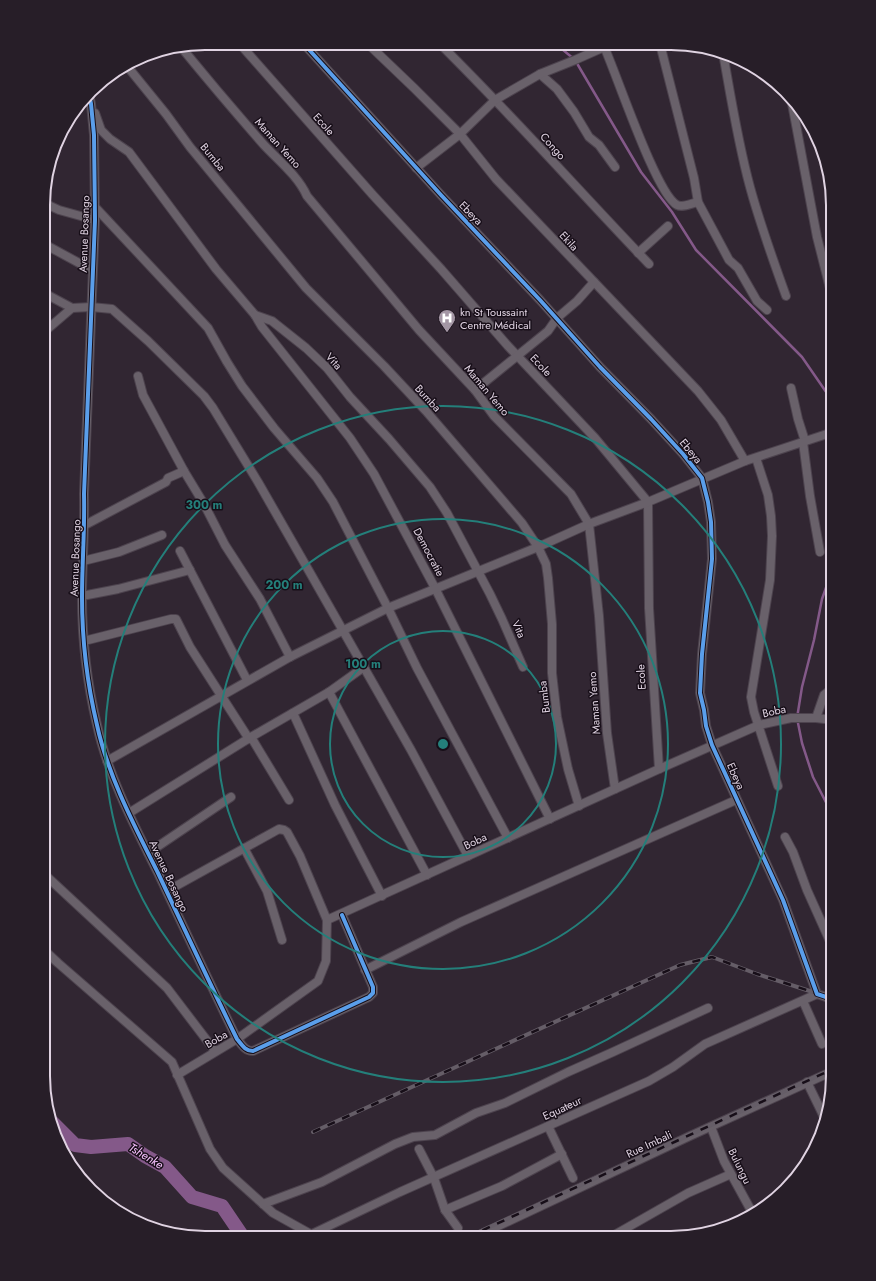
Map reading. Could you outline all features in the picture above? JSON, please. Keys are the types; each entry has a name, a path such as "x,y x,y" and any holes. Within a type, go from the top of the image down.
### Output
{"street":[{"name":"Ecole","path":"245,50 517,356 595,438 648,502 649,608 659,769"},
{"name":"Ebeya","path":"309,50 416,168 557,318 600,367 683,454 702,478 711,522 712,559 702,654 700,693 706,726 712,745 736,800 783,900 817,994"},
{"name":"Ekila","path":"374,50 460,134 496,179 702,396 721,420 745,461"},
{"name":"Congo","path":"446,50 496,100 648,264"},
{"path":"416,168 460,134 496,100 540,74 596,50"},
{"path":"608,50 657,177 670,198 677,205 682,206 698,202"},
{"path":"662,50 694,178 698,202 729,260 738,268 757,301 767,310"},
{"name":"Maman Yemo","path":"184,51 282,165 301,184 307,196 419,330 475,390 494,416 571,494 590,524 599,616 607,733 615,789"},
{"path":"724,59 736,127 750,186 764,234 786,296"},
{"name":"Bumba","path":"130,70 166,114 190,147 306,288 384,366 426,411 512,511 538,547 546,564 548,578 552,624 552,673 557,716 568,769 579,806"},
{"path":"540,74 557,89 574,112 589,137 599,145 615,167"},
{"name":"Avenue Bosango","path":"91,104 94,136 95,220 84,494 85,524 82,596 87,667 97,726 107,761 129,814 237,1039"},
{"name":"Vita","path":"91,104 101,130 110,139 129,152 216,269 255,315 272,321 306,348 327,368 350,397 389,439 438,498 502,619 523,667"},
{"path":"793,110 817,237 826,272"},
{"path":"50,206 95,220"},
{"path":"94,207 208,328 226,362 242,386 274,428 318,478 333,502 414,662 508,838"},
{"path":"638,253 668,226"},
{"path":"50,247 92,270"},
{"path":"475,390 548,330 557,318 577,301 594,282"},
{"path":"50,296 72,308 91,307 112,310 148,341 204,396 213,408 258,482 343,630 411,750 468,856"},
{"path":"50,327 72,308"},
{"name":"Democratie","path":"255,315 262,327 350,438 374,474 435,588 550,819"},
{"path":"138,376 143,395 184,472 204,504 225,545 260,599 290,657"},
{"path":"791,388 804,441 810,496 820,552"},
{"path":"107,761 247,680 388,608 478,572 590,524 648,502 702,478 745,461 826,434"},
{"path":"756,458 768,496 772,536 770,580 751,697 752,705 778,786"},
{"path":"85,524 166,482 168,478 184,472"},
{"path":"83,562 119,552 162,535"},
{"path":"180,551 247,680"},
{"path":"82,596 118,589 190,570"},
{"path":"84,641 176,619 190,647 289,800"},
{"path":"129,814 250,738 329,692 364,667"},
{"path":"329,692 427,875"},
{"path":"816,718 824,695 826,693"},
{"path":"293,713 335,805 382,896"},
{"name":"Boba","path":"176,1075 237,1039 318,981 326,961 327,920 759,725 792,718 826,719"},
{"path":"148,853 231,797"},
{"path":"365,970 460,922 736,800"},
{"path":"166,891 279,829 287,832 300,856 327,920"},
{"path":"785,837 793,852 826,932"},
{"path":"244,848 267,890 282,940"},
{"path":"50,879 167,988 215,1052"},
{"path":"237,1039 248,1051 253,1051 368,998 373,993 373,987 342,914"},
{"path":"50,956 172,1062 176,1075 210,1149 223,1168 273,1213 307,1231"},
{"path":"817,994 826,997"},
{"name":"Equateur","path":"322,1231 394,1195 649,1081 674,1067 705,1044 817,994"},
{"path":"803,1001 822,1044"},
{"path":"263,1204 322,1182 395,1144 413,1137 435,1135 476,1113 505,1103 568,1072 708,1008"},
{"name":"Rue Imbali","path":"488,1231 711,1126 826,1074"},
{"path":"807,1082 822,1112"},
{"path":"548,1126 574,1178"},
{"name":"Bulungu","path":"711,1126 724,1161 750,1209"},
{"path":"419,1149 434,1178 445,1210 458,1228"},
{"path":"445,1210 509,1183 562,1154"},
{"path":"622,1231 688,1194 731,1174"}],"waterway":[{"path":"563,50 575,60 641,172 672,212 696,250 802,357 826,392"},
{"path":"826,588 822,599 814,640 802,687 797,718 802,743 813,777 826,802"},
{"name":"Tshenke","path":"60,1130 75,1145 91,1147 128,1144 145,1156 165,1167 192,1197 222,1206 239,1231"}],"railway":[{"path":"313,1132 680,965 712,957 826,998"},
{"path":"481,1231 826,1072"}],"cycle path":[{"path":"309,50 600,367 651,419 683,454 702,478 711,522 712,559 702,654 700,693 706,726 712,745 783,900 817,994 826,997"},
{"path":"90,101 94,135 95,220 84,494 82,613 88,677 93,709 102,744 115,782 131,819 237,1039 246,1049 253,1051 369,997 373,993 373,987 342,915"}],"place":[{"name":"kn St Toussaint Centre Médical","path":"447,333"}]}
